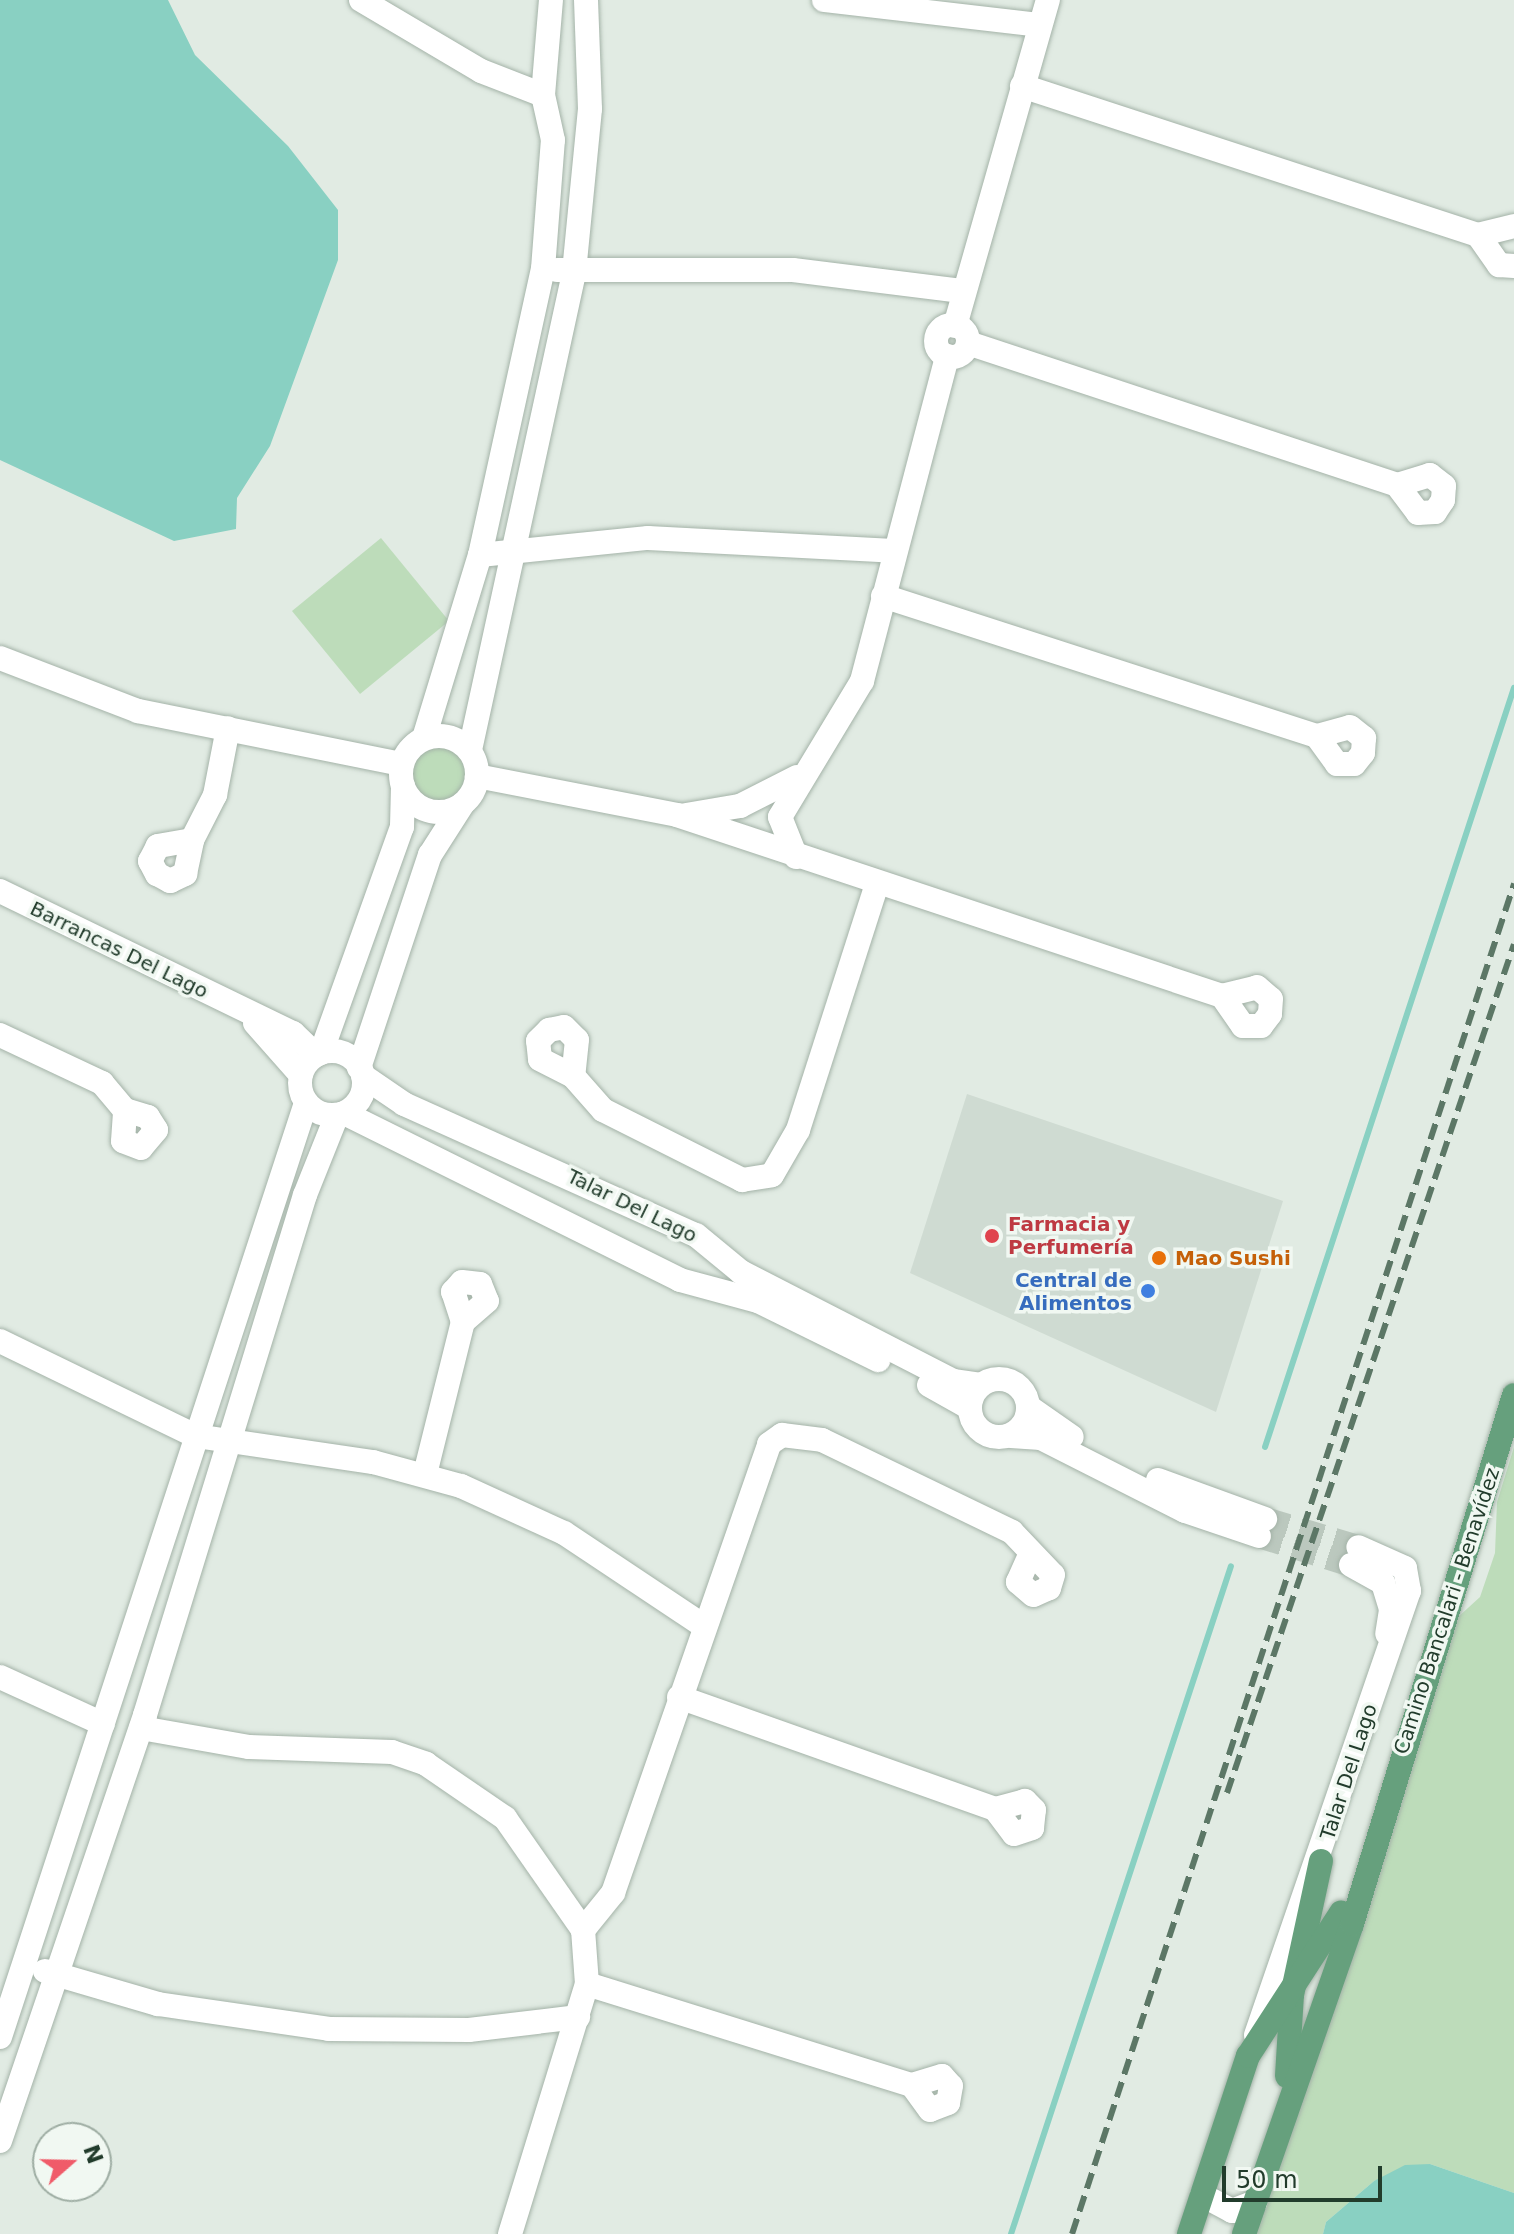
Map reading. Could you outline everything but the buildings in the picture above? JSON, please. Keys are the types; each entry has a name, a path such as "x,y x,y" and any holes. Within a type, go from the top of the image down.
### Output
{"main road":[{"name":"Camino Bancalari - Benavídez","path":"1244,2234 1380,1827 1514,1395"},
{"name":"Camino Bancalari - Benavídez","path":"1189,2234 1248,2056 1334,1932 1380,1827"},
{"path":"1255,2202 1292,2054 1292,1995 1321,1861"}],"street":[{"path":"361,0 439,49 546,85 587,79"},
{"path":"301,1075 318,1054 402,827 402,775 424,738 480,555 543,269 553,140 546,85 551,0"},
{"path":"0,2141 138,1736 227,1444 340,1114 358,1102 361,1072 430,855 477,776 470,750 518,551 574,272 588,140 586,0"},
{"path":"824,0 1040,25"},
{"path":"796,857 780,817 802,774 852,709 894,551 957,342 962,291 1048,0"},
{"path":"1022,86 1478,235 1514,226"},
{"path":"553,140 588,140"},
{"path":"1478,235 1499,265 1514,266"},
{"path":"543,269 574,272 793,270 962,291"},
{"path":"957,342 1397,485"},
{"path":"480,555 648,538 894,551"},
{"path":"883,596 1317,736"},
{"path":"0,658 115,704 228,728 402,775 428,811 462,805"},
{"path":"192,840 215,795 228,728"},
{"path":"424,738 449,736 470,750"},
{"path":"677,815 740,806 802,774"},
{"path":"477,776 677,815 877,884 1222,996"},
{"path":"573,1076 603,1110 644,1132 742,1180 772,1175 798,1130 877,884"},
{"name":"Barrancas Del Lago","path":"0,891 238,1009"},
{"path":"238,1009 293,1033 318,1054 347,1055 361,1072"},
{"path":"0,2037 8,1988 24,1963 306,1103 301,1075 238,1009"},
{"path":"0,1035 102,1083 125,1110"},
{"name":"Talar Del Lago","path":"361,1072 404,1104 696,1235 741,1272 953,1381 981,1385"},
{"path":"306,1103 340,1114 680,1280 758,1301 970,1408 983,1433 1041,1438 1185,1511 1262,1528 1053,1427 1029,1407 1016,1384 981,1385 970,1408"},
{"path":"425,1474 463,1322"},
{"path":"0,1341 196,1436 227,1444 425,1474 564,1533 701,1624"},
{"path":"1011,1436 1029,1407"},
{"path":"583,1930 613,1893 757,1461 782,1435 822,1440 1012,1532 1031,1553"},
{"name":"Talar Del Lago","path":"1248,2056 1321,1861 1377,1684 1388,1593 1378,1577 1354,1556"},
{"path":"0,1677 102,1728 138,1736 249,1747 392,1752 426,1764 505,1818 583,1930 587,1984 513,2233"},
{"path":"115,1689 149,1701"},
{"path":"679,1697 995,1809"},
{"path":"24,1963 58,1976 158,2004 329,2029 469,2030 578,2017"},
{"path":"587,1984 912,2085"},
{"path":"8,1988 49,2003"},
{"path":"1202,2195 1232,2211 1255,2202"}],"shaded area":[{"path":"967,1094 1283,1201 1216,1412 910,1273"}],"green space":[{"path":"381,538 449,621 360,694 292,611"},
{"path":"439,747 460,755 468,776 460,797 439,805 418,797 410,776 418,755"},
{"path":"1514,1447 1514,2193 1430,2164 1374,2181 1326,2222 1323,2234 1254,2234 1457,1618 1480,1597 1495,1553 1497,1502"}],"water":[{"path":"0,0 168,0 195,55 288,146 338,210 338,260 270,446 237,498 236,529 174,541 0,460"},
{"path":"1430,2164 1514,2193 1514,2234 1323,2234 1326,2222 1374,2181 1405,2165"}],"waterway":[{"path":"1265,1447 1514,688"},
{"path":"1011,2234 1231,1566"}],"tunnel":[{"path":"1265,1519 1358,1547"},
{"path":"1259,1536 1351,1565"}],"railway":[{"path":"1072,2234 1514,884"},
{"path":"1227,1793 1514,944"}],"place":[{"name":"Farmacia y Perfumería","path":"992,1236"},
{"name":"Mao Sushi","path":"1159,1258"},
{"name":"Central de Alimentos","path":"1148,1291"}]}
